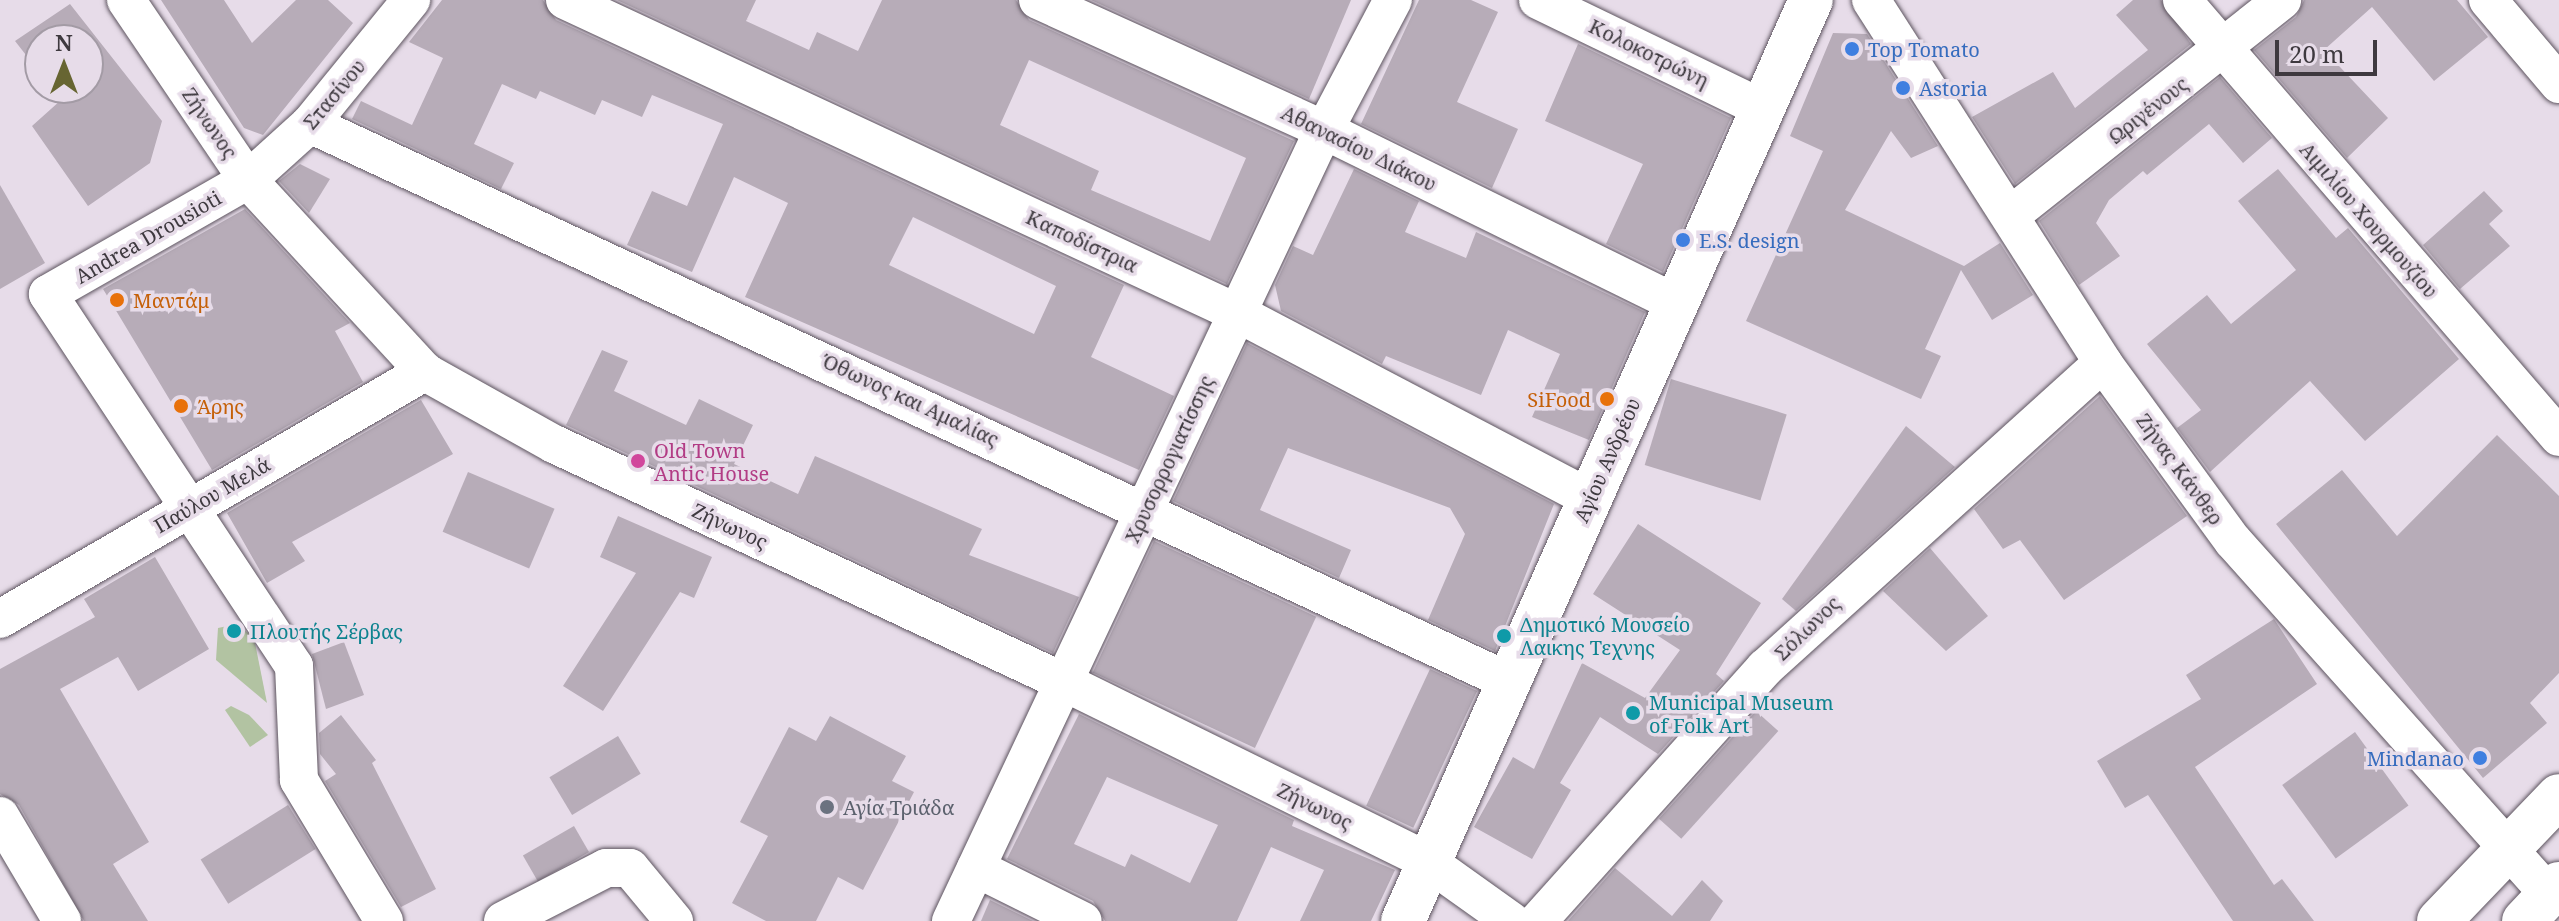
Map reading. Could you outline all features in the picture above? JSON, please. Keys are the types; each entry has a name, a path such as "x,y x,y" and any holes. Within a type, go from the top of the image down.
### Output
{"street":[{"name":"Ζήνωνος","path":"126,0 248,180 425,372 554,444 1064,682 1427,861 1511,921"},
{"name":"Στασίνου","path":"248,180 310,124 411,0"},
{"name":"Καποδίστρια","path":"565,0 1237,313 1590,498"},
{"name":"Αθανασίου Διάκου","path":"1038,0 1324,130 1676,303"},
{"name":"Χρυσορρογιατίσσης","path":"951,921 1324,130 1393,0"},
{"name":"Κολοκοτρώνη","path":"1538,0 1759,107"},
{"name":"Αγίου Ανδρέου","path":"1403,921 1676,303 1759,107 1811,0"},
{"name":"Ζήνας Κάνθερ","path":"1871,0 2103,363 2233,541 2509,848 2544,899"},
{"name":"Αιμιλίου Χουρμουζίου","path":"2182,0 2559,437"},
{"name":"Ωριγένους","path":"2011,215 2224,52 2282,0"},
{"path":"2488,0 2559,84"},
{"name":"Όθωνος και Αμαλίας","path":"310,124 1146,508 1510,682"},
{"name":"Andrea Drousioti","path":"191,507 48,294 248,180"},
{"name":"Σόλωνος","path":"1538,921 1765,668 2103,363"},
{"name":"Παύλου Μελά","path":"0,619 425,372"},
{"path":"191,507 294,666 299,780 384,921"},
{"path":"2439,921 2559,796"},
{"path":"0,816 62,921"},
{"path":"503,921 606,868 630,868 674,921"},
{"path":"976,868 1083,921"}],"green space":[{"path":"237,624 254,638 267,703 216,660 218,628"},
{"path":"231,706 249,715 268,735 250,747 225,710"}],"building":[{"path":"161,0 224,0 252,43 296,0 328,0 353,23 263,135 244,128"},
{"path":"442,0 543,0 556,20 1124,285 1091,357 1174,396 1139,470 745,297 788,203 734,177 692,272 627,245 652,191 687,206 723,124 652,95 642,117 602,100 595,115 540,91 536,99 502,84 474,144 514,163 501,189 352,119 361,101 412,125 443,58 409,42","holes":["913,217 1056,286 1034,334 889,265"]},
{"path":"617,0 756,0 746,21 809,50 817,32 858,51 882,0 1016,0 1029,20 1294,141 1227,284","holes":["1029,60 1246,158 1210,241 1091,190 1099,171 1000,125"]},
{"path":"1091,0 1351,0 1309,99"},
{"path":"1419,0 1471,0 1498,12 1457,102 1518,129 1492,188 1361,124"},
{"path":"2133,0 2161,0 2191,44 2015,184 1972,117 2053,72 2075,108 2148,50 2116,15"},
{"path":"2304,0 2457,0 2488,37 2434,81 2372,7 2324,50 2388,118 2347,158 2254,50 2296,17"},
{"path":"70,4 86,24 40,24"},
{"path":"1833,33 1867,34 1938,146 1911,158 1891,131 1845,210 1964,266 2000,243 2033,295 1992,320 1961,270 1925,349 1941,356 1921,399 1746,321 1823,151 1790,136"},
{"path":"24,35 24,53 15,41"},
{"path":"1578,44 1731,118 1663,272 1606,244 1643,164 1545,121"},
{"path":"104,47 162,121 150,163 88,206 32,126 57,104 104,104"},
{"path":"2220,77 2272,138 2243,163 2209,124 2147,175 2143,171 2109,200 2096,223 2120,256 2079,285 2039,221"},
{"path":"300,164 330,179 309,213 279,181"},
{"path":"1354,169 1419,201 1405,232 1466,258 1476,232 1645,312 1589,440 1532,417 1560,354 1508,330 1481,395 1386,356 1382,364 1281,311 1275,285 1293,246 1313,255"},
{"path":"2278,169 2336,238 2348,228 2459,359 2365,441 2310,381 2210,472 2177,428 2201,410 2147,344 2207,295 2231,324 2296,270 2238,201"},
{"path":"0,185 45,263 0,289"},
{"path":"2484,191 2503,211 2489,224 2510,246 2460,289 2423,245"},
{"path":"245,209 350,323 335,331 363,382 212,470 103,289"},
{"path":"1247,343 1554,504 1495,651 1428,620 1465,534 1450,508 1288,448 1260,510 1351,550 1339,578 1173,501"},
{"path":"602,350 628,361 614,391 686,425 699,399 753,425 734,464 798,494 815,456 982,529 969,555 1079,597 1053,653 566,425"},
{"path":"1671,379 1787,414 1760,500 1645,465"},
{"path":"2100,396 2187,516 2064,600 2020,540 2003,549 1974,509"},
{"path":"421,400 453,454 292,542 305,561 267,583 227,513"},
{"path":"1906,426 1955,467 1796,611 1782,599"},
{"path":"2497,435 2559,496 2559,673 2530,703 2547,723 2483,778 2276,524 2342,470 2397,536"},
{"path":"468,472 555,509 529,569 443,532"},
{"path":"618,516 712,557 694,598 680,592 603,711 563,686 636,573 600,557"},
{"path":"1638,524 1761,603 1716,674 1724,681 1658,754 1600,717 1560,783 1571,790 1532,859 1474,827 1513,757 1534,769 1582,663 1645,698 1680,650 1593,594"},
{"path":"1154,541 1316,617 1255,748 1093,672"},
{"path":"1930,548 1988,616 1946,651 1883,591"},
{"path":"155,557 209,649 138,691 118,657 60,689 149,842 113,864 148,921 84,921 19,805 0,794 0,669 95,617 84,599"},
{"path":"2274,619 2317,684 2195,767 2274,885 2282,879 2314,921 2233,921 2148,795 2125,808 2097,761 2201,699 2186,675"},
{"path":"344,642 364,695 326,709 312,654"},
{"path":"1430,669 1477,691 1413,828 1366,806"},
{"path":"1756,711 1778,731 1681,839 1659,819"},
{"path":"1079,714 1294,820 1292,826 1395,870 1371,921 1300,921 1324,870 1271,847 1237,921 1105,921 1093,901 1007,859","holes":["1107,777 1218,825 1190,883 1131,854 1125,867 1074,844"]},
{"path":"341,715 376,760 372,763 436,889 401,907 325,781 336,774 320,754 319,733"},
{"name":"Αγία Τριάδα","path":"830,716 906,756 892,781 914,792 863,890 838,877 816,921 766,921 732,903 768,836 740,822 789,727 816,741"},
{"path":"2355,732 2408,806 2336,859 2282,785"},
{"path":"618,736 641,774 572,815 549,777"},
{"path":"288,805 316,849 228,904 201,860"},
{"path":"574,826 589,852 538,881 523,856"},
{"path":"1615,868 1672,916 1702,880 1723,901 1710,921 1568,921"},
{"path":"990,900 1033,921 981,921"}],"place":[{"name":"Top Tomato","path":"1852,49"},
{"name":"Astoria","path":"1903,88"},
{"name":"E.S. design","path":"1683,240"},
{"name":"Μαντάμ","path":"117,300"},
{"name":"SiFood","path":"1607,399"},
{"name":"Άρης","path":"181,406"},
{"name":"Old Town Antic House","path":"638,461"},
{"name":"Πλουτής Σέρβας","path":"234,631"},
{"name":"Δημοτικό Μουσείο Λαικης Τεχνης","path":"1504,636"},
{"name":"Municipal Museum of Folk Art","path":"1633,713"},
{"name":"Mindanao","path":"2480,758"},
{"name":"Αγία Τριάδα","path":"827,807"}]}
